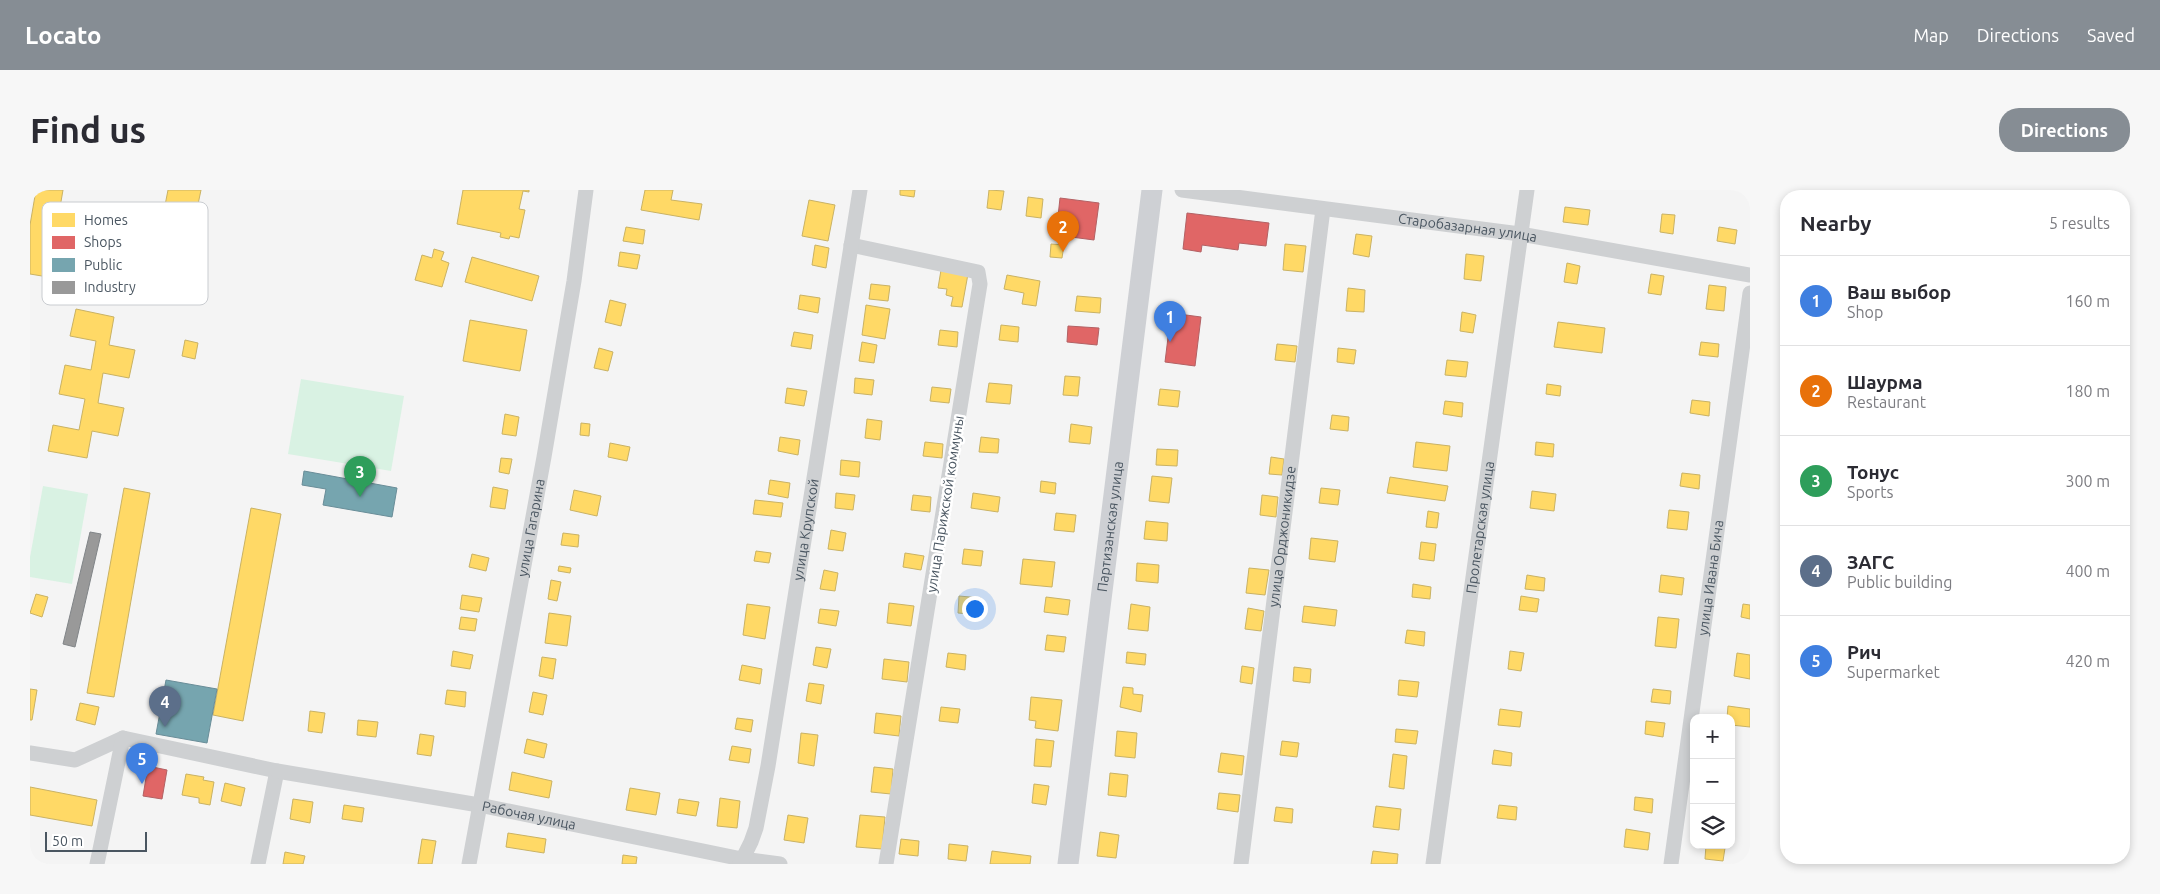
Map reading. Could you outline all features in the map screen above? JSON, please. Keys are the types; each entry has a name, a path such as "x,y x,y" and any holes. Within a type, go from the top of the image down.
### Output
{"main road":[{"name":"Партизанская улица","path":"1068,864 1152,190"}],"street":[{"name":"улица Гагарина","path":"469,864 547,438 574,281 586,190"},
{"name":"улица Крупской","path":"741,861 756,828 768,766 860,190"},
{"name":"Старобазарная улица","path":"1182,190 1520,234 1750,275"},
{"name":"Пролетарская улица","path":"1434,864 1526,190"},
{"name":"улица Орджоникидзе","path":"1241,864 1323,209"},
{"name":"улица Парижской коммуны","path":"851,245 978,272 980,284 886,864"},
{"name":"улица Ивана Бича","path":"1671,864 1750,293"},
{"name":"Рабочая улица","path":"123,738 277,771 479,806 741,861 780,864"},
{"path":"30,753 75,760 123,738"},
{"path":"97,864 123,738"},
{"path":"258,864 277,771"}],"green space":[{"path":"301,379 404,396 391,471 288,454"},
{"path":"43,486 88,494 72,584 30,577 30,557"}],"building: Homes":[{"path":"36,190 63,190 61,202 42,202 42,276 30,274 30,225"},
{"path":"168,190 201,190 198,202 166,202"},
{"path":"463,190 529,190 529,192 523,191 519,209 525,210 519,238 510,236 509,239 500,237 501,233 457,224"},
{"path":"645,190 673,190 671,200 702,204 699,220 641,210"},
{"path":"900,190 915,190 914,197 900,195"},
{"path":"989,190 1004,191 1001,210 987,208"},
{"path":"1028,197 1043,199 1041,218 1026,216"},
{"path":"809,200 835,205 828,241 802,236"},
{"path":"1565,207 1590,210 1588,225 1563,222"},
{"path":"1662,214 1675,215 1673,234 1660,232"},
{"path":"626,227 645,230 643,244 623,241"},
{"path":"1719,227 1737,230 1735,244 1717,241"},
{"path":"1356,234 1372,236 1369,257 1353,254"},
{"path":"1051,244 1064,245 1062,258 1050,257"},
{"path":"1285,244 1306,246 1303,272 1283,270"},
{"path":"815,245 829,248 826,268 812,265"},
{"path":"434,249 444,252 441,260 449,263 442,287 415,280 422,255 432,258"},
{"path":"620,252 640,255 637,269 618,266"},
{"path":"1466,254 1484,256 1481,281 1464,279"},
{"path":"472,257 539,276 532,301 465,282"},
{"path":"1567,263 1580,266 1577,284 1564,282"},
{"path":"941,270 968,274 962,307 951,306 953,297 946,295 947,289 938,288"},
{"path":"1651,274 1664,276 1661,295 1648,293"},
{"path":"1007,275 1040,281 1036,306 1022,304 1024,293 1004,289"},
{"path":"871,284 890,286 888,301 869,299"},
{"path":"1709,285 1726,287 1724,311 1706,309"},
{"path":"1348,288 1365,290 1364,312 1346,311"},
{"path":"800,295 820,298 818,313 798,309"},
{"path":"1077,296 1101,298 1100,313 1075,311"},
{"path":"610,300 626,304 621,326 605,322"},
{"path":"866,305 890,309 885,339 862,335"},
{"path":"76,309 114,317 109,345 135,350 129,378 103,373 98,403 124,408 118,436 92,431 87,458 48,451 53,425 79,430 85,399 59,394 65,365 91,370 96,341 70,336"},
{"path":"1462,312 1476,315 1473,333 1460,331"},
{"path":"470,320 527,330 520,371 463,361"},
{"path":"1558,322 1605,328 1602,353 1554,347"},
{"path":"1001,325 1019,327 1018,342 999,340"},
{"path":"940,330 958,332 957,347 938,345"},
{"path":"794,332 813,335 811,349 791,346"},
{"path":"185,340 198,343 195,359 182,356"},
{"path":"862,342 877,345 874,363 859,361"},
{"path":"1701,342 1719,344 1718,357 1699,355"},
{"path":"1277,344 1297,346 1295,362 1275,360"},
{"path":"599,348 613,352 608,371 594,368"},
{"path":"1338,348 1356,350 1354,364 1337,362"},
{"path":"1447,360 1468,362 1466,377 1445,375"},
{"path":"1065,376 1080,377 1078,396 1063,395"},
{"path":"855,378 874,380 872,395 854,393"},
{"path":"989,383 1012,385 1010,404 986,402"},
{"path":"1547,384 1561,386 1560,396 1546,394"},
{"path":"932,387 951,389 949,403 930,401"},
{"path":"787,388 807,391 804,406 785,403"},
{"path":"1160,389 1180,391 1178,407 1158,405"},
{"path":"1692,400 1710,402 1709,416 1690,413"},
{"path":"1445,401 1463,403 1462,417 1443,414"},
{"path":"505,414 519,417 516,436 502,434"},
{"path":"1332,415 1349,417 1348,431 1330,429"},
{"path":"867,419 882,421 880,440 865,438"},
{"path":"581,423 590,424 589,436 580,435"},
{"path":"1071,424 1092,427 1090,444 1069,442"},
{"path":"780,437 800,440 798,455 778,451"},
{"path":"981,437 999,439 998,453 979,452"},
{"path":"925,442 943,444 942,458 923,456"},
{"path":"1416,442 1450,446 1447,471 1413,467"},
{"path":"1536,442 1554,444 1553,457 1535,455"},
{"path":"610,443 630,447 627,461 608,457"},
{"path":"1157,449 1178,450 1177,466 1156,465"},
{"path":"1271,457 1284,459 1282,475 1269,474"},
{"path":"501,458 512,459 509,474 499,472"},
{"path":"841,460 860,462 859,477 840,475"},
{"path":"1682,473 1700,475 1699,489 1680,486"},
{"path":"1152,476 1172,478 1169,503 1149,501"},
{"path":"1390,477 1448,486 1445,501 1387,493"},
{"path":"770,480 790,483 788,498 768,494"},
{"path":"1041,481 1056,483 1055,494 1040,492"},
{"path":"493,487 508,490 505,509 490,507"},
{"path":"124,488 150,493 114,697 87,693"},
{"path":"1321,488 1340,490 1338,505 1319,503"},
{"path":"574,490 601,496 597,516 570,510"},
{"path":"1532,491 1556,494 1554,511 1530,508"},
{"path":"836,493 855,495 853,510 835,508"},
{"path":"973,493 1000,497 998,512 971,508"},
{"path":"913,495 931,497 930,512 911,510"},
{"path":"1262,495 1278,497 1276,517 1260,515"},
{"path":"755,500 783,503 781,517 753,514"},
{"path":"251,508 281,514 243,721 213,715"},
{"path":"1669,510 1689,512 1687,530 1667,528"},
{"path":"1428,511 1439,513 1437,528 1426,527"},
{"path":"1056,513 1076,515 1074,532 1054,530"},
{"path":"1146,521 1168,523 1167,541 1144,539"},
{"path":"831,530 846,533 843,551 828,549"},
{"path":"563,533 579,535 578,547 561,545"},
{"path":"1311,538 1338,541 1335,562 1309,559"},
{"path":"1421,542 1436,544 1434,561 1419,559"},
{"path":"964,549 983,551 981,566 962,564"},
{"path":"756,551 771,553 769,563 754,561"},
{"path":"905,553 924,556 921,570 903,567"},
{"path":"472,554 489,558 486,571 469,567"},
{"path":"1023,559 1055,562 1052,587 1020,584"},
{"path":"1137,563 1159,565 1158,583 1136,581"},
{"path":"559,566 571,568 570,573 558,571"},
{"path":"1249,568 1269,570 1265,595 1246,593"},
{"path":"824,570 838,573 835,591 820,589"},
{"path":"1527,575 1545,578 1544,591 1525,589"},
{"path":"1661,575 1684,578 1682,595 1659,592"},
{"path":"551,580 561,582 557,601 548,599"},
{"path":"1413,584 1431,587 1430,599 1412,597"},
{"path":"36,594 48,597 42,617 30,613"},
{"path":"462,595 482,598 479,612 460,609"},
{"path":"959,596 981,598 979,615 958,613"},
{"path":"1521,596 1539,599 1537,612 1519,610"},
{"path":"1046,597 1070,600 1068,615 1044,612"},
{"path":"889,603 914,606 911,626 887,623"},
{"path":"747,604 770,607 765,639 743,635"},
{"path":"1131,604 1150,607 1148,631 1128,629"},
{"path":"1743,604 1750,605 1750,619 1741,617"},
{"path":"1304,606 1337,610 1335,626 1302,622"},
{"path":"1248,608 1264,611 1261,631 1245,629"},
{"path":"820,609 839,611 836,626 818,623"},
{"path":"549,613 571,616 567,646 545,643"},
{"path":"461,617 477,619 475,631 459,629"},
{"path":"1658,617 1679,619 1676,648 1655,646"},
{"path":"1407,630 1425,632 1424,646 1405,643"},
{"path":"1047,635 1066,637 1064,652 1045,650"},
{"path":"816,647 831,649 827,668 813,665"},
{"path":"453,651 473,655 470,669 451,666"},
{"path":"1510,651 1524,653 1521,671 1508,669"},
{"path":"1127,652 1146,654 1145,665 1126,663"},
{"path":"948,653 966,655 965,670 946,667"},
{"path":"1737,653 1750,655 1750,679 1734,676"},
{"path":"542,657 556,659 553,679 539,676"},
{"path":"884,659 909,662 907,682 882,679"},
{"path":"742,665 762,669 760,684 739,680"},
{"path":"1242,666 1254,668 1252,684 1240,682"},
{"path":"1294,667 1311,669 1310,683 1293,681"},
{"path":"1399,680 1419,682 1417,697 1398,695"},
{"path":"809,683 824,685 821,704 806,701"},
{"path":"1123,687 1133,688 1133,694 1143,695 1141,712 1120,707"},
{"path":"30,689 37,690 32,720 30,720"},
{"path":"1653,689 1671,691 1670,704 1651,702"},
{"path":"447,690 466,692 465,707 445,704"},
{"path":"533,692 547,695 543,715 529,712"},
{"path":"1031,697 1062,700 1058,731 1035,728 1036,721 1029,720"},
{"path":"80,703 99,707 95,725 76,720"},
{"path":"1728,706 1750,709 1750,727 1735,725 1735,714 1727,714"},
{"path":"941,707 960,709 958,723 939,721"},
{"path":"1500,709 1522,712 1520,727 1498,725"},
{"path":"310,711 325,713 322,733 308,731"},
{"path":"876,713 901,716 899,736 874,733"},
{"path":"737,718 753,720 751,732 735,729"},
{"path":"358,720 378,722 376,737 357,735"},
{"path":"1646,721 1665,723 1663,737 1645,734"},
{"path":"1396,729 1418,731 1416,744 1395,742"},
{"path":"1117,731 1137,733 1135,758 1115,756"},
{"path":"801,733 818,735 814,766 798,763"},
{"path":"420,734 434,736 431,756 417,754"},
{"path":"527,739 547,744 544,758 524,753"},
{"path":"1036,739 1054,741 1051,767 1034,766"},
{"path":"1282,741 1299,743 1297,757 1280,755"},
{"path":"732,746 751,749 749,763 729,760"},
{"path":"1494,750 1512,753 1511,766 1492,764"},
{"path":"1221,753 1244,756 1242,775 1218,772"},
{"path":"1393,754 1407,756 1404,789 1389,787"},
{"path":"874,767 893,769 891,794 871,792"},
{"path":"512,772 552,781 549,798 509,790"},
{"path":"1110,773 1128,775 1126,797 1108,795"},
{"path":"186,774 204,777 203,780 214,782 210,805 199,803 199,798 182,795"},
{"path":"225,783 245,788 241,806 221,801"},
{"path":"1034,784 1049,786 1046,805 1032,803"},
{"path":"30,787 97,800 92,826 30,815"},
{"path":"630,788 660,793 656,815 626,810"},
{"path":"1219,793 1240,795 1238,812 1217,809"},
{"path":"1635,797 1653,799 1652,813 1634,810"},
{"path":"720,798 740,801 737,828 717,826"},
{"path":"293,799 313,802 310,823 290,819"},
{"path":"679,799 699,802 696,816 677,813"},
{"path":"344,805 364,808 362,822 342,819"},
{"path":"1499,805 1517,807 1516,820 1497,818"},
{"path":"1376,806 1401,809 1399,830 1373,827"},
{"path":"1276,807 1293,809 1292,823 1274,821"},
{"path":"788,815 808,818 804,843 784,840"},
{"path":"860,815 885,817 882,849 856,847"},
{"path":"1626,829 1650,833 1648,850 1624,847"},
{"path":"1100,832 1119,835 1116,858 1097,856"},
{"path":"508,833 546,839 544,853 506,847"},
{"path":"422,839 436,841 432,864 418,864"},
{"path":"901,839 919,841 918,856 899,854"},
{"path":"949,844 968,846 966,861 948,859"},
{"path":"1706,849 1725,849 1723,861 1705,859"},
{"path":"992,851 1031,856 1030,864 990,864"},
{"path":"1373,851 1398,854 1397,864 1371,864"},
{"path":"285,852 305,856 303,864 283,864"},
{"path":"623,855 637,857 636,864 622,864"}],"building: Shops":[{"path":"1060,198 1099,203 1094,240 1056,235"},
{"path":"1187,213 1269,223 1266,246 1239,243 1238,250 1202,245 1201,252 1183,249"},
{"path":"1171,313 1201,317 1195,366 1165,362"},
{"path":"1068,326 1099,328 1097,345 1067,342"},
{"path":"148,766 167,770 162,799 143,796"}],"building: Public":[{"path":"304,471 397,488 392,517 323,505 326,489 302,485"},
{"path":"166,680 217,689 207,743 156,734"}],"building: Industry":[{"path":"90,532 101,534 75,647 63,644"}],"place":[{"name":"Шаурма","path":"1063,252"},
{"name":"Ваш выбор","path":"1170,342"},
{"name":"Тонус","path":"360,497"},
{"name":"ЗАГС","path":"165,727"},
{"name":"Рич","path":"142,784"}]}
